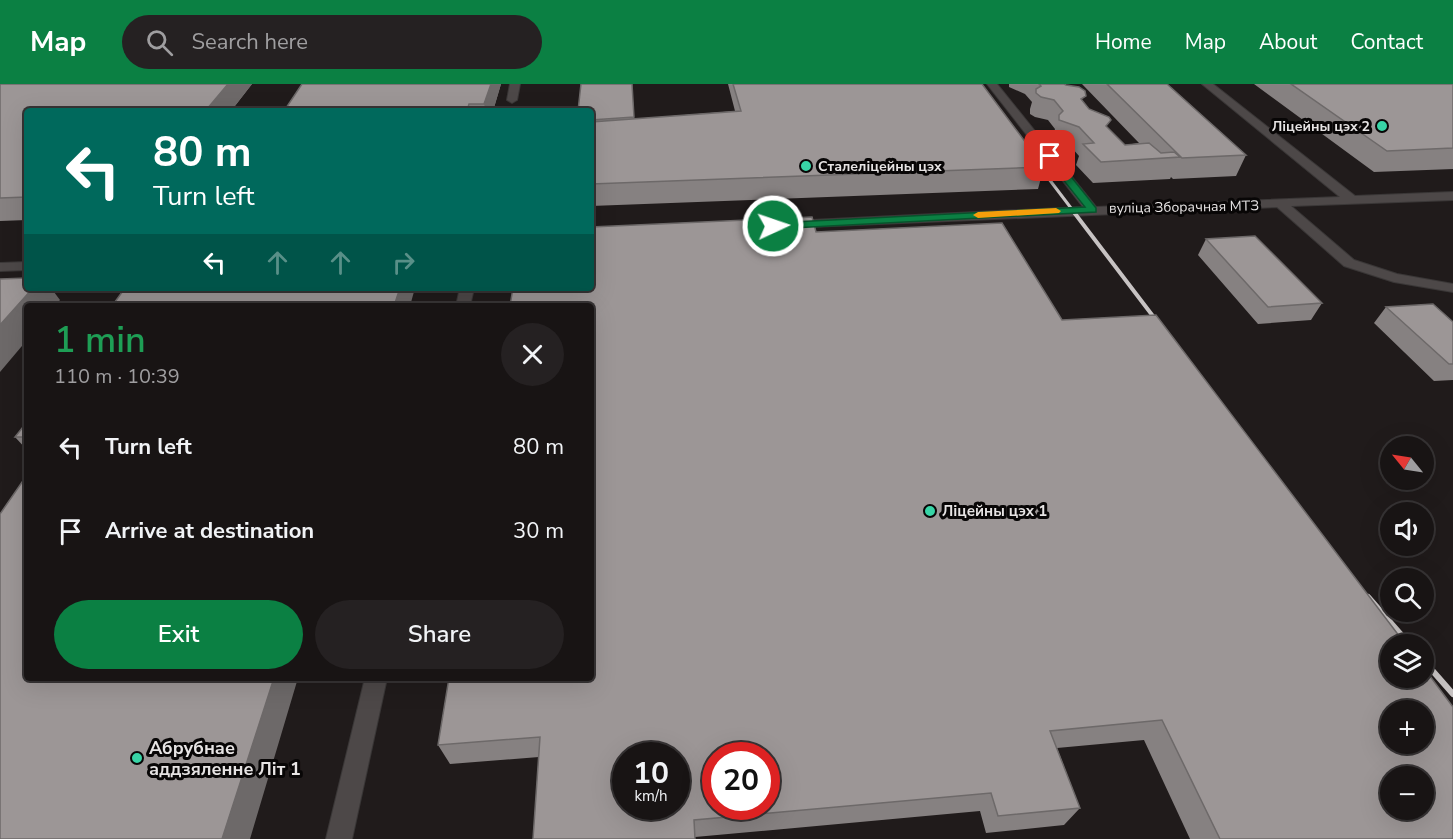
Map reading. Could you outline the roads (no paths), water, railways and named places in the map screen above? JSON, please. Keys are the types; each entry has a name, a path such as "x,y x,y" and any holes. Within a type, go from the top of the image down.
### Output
{"lane":[{"path":"512,100 515,84"},
{"path":"992,84 1092,210"},
{"path":"1207,84 1352,200"},
{"name":"вуліца Зборачная МТЗ","path":"778,226 1092,210 1282,205 1453,196"},
{"path":"1282,205 1349,263 1394,278 1453,288"},
{"path":"0,267 24,266"},
{"path":"339,839 375,681"}],"railway":[{"path":"1033,158 1074,212"},
{"path":"1073,211 1162,328"},
{"path":"1368,597 1400,634"},
{"path":"1434,672 1453,694"}],"place":[{"name":"Ліцейны цэх 2","path":"1382,126"},
{"name":"Сталеліцейны цэх","path":"806,166"},
{"name":"Ліцейны цэх 1","path":"930,511"},
{"name":"Абрубнае аддзяленне Літ 1","path":"137,758"}]}
